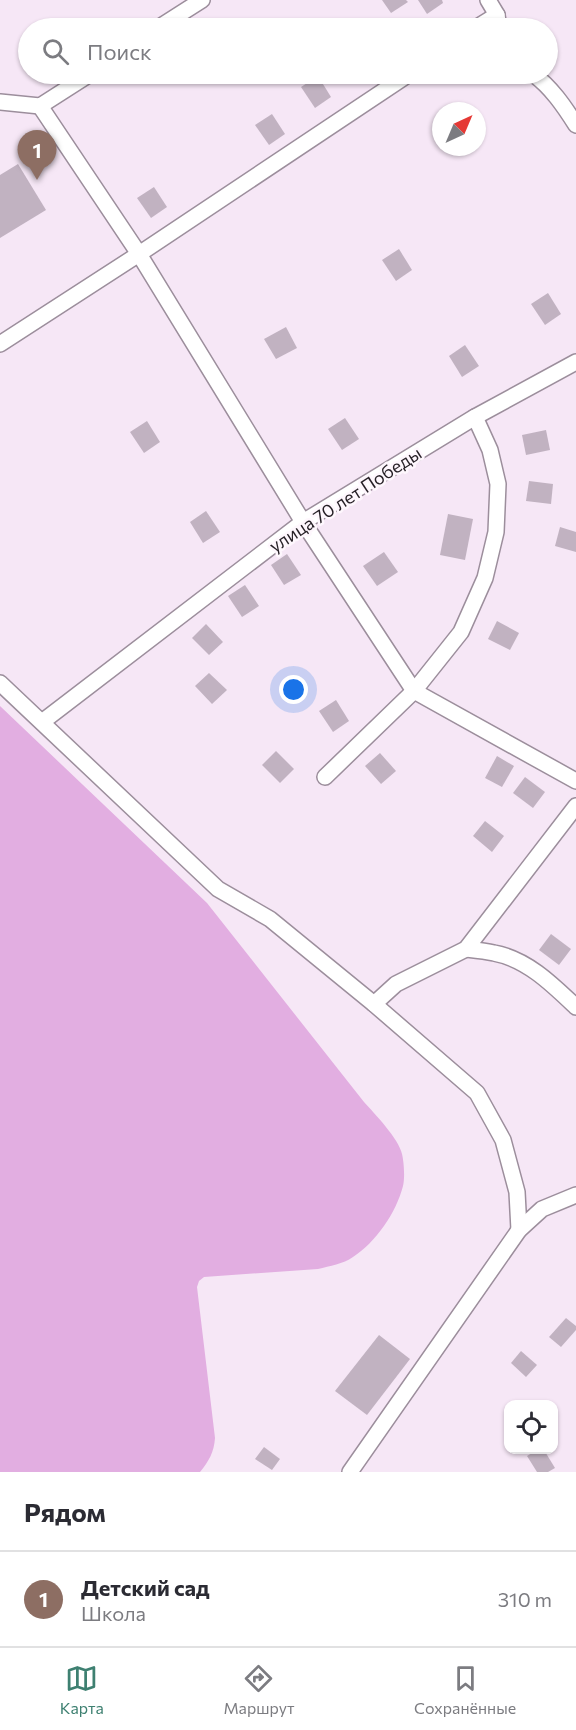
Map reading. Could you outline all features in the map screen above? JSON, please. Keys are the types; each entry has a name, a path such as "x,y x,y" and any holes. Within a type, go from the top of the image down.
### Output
{"street":[{"path":"174,18 202,0"},
{"path":"488,0 496,18"},
{"path":"0,102 40,106 74,84"},
{"path":"0,344 394,84"},
{"path":"546,84 576,125"},
{"path":"40,106 139,254 303,522 414,691 576,781"},
{"name":"улица 70 лет Победы","path":"42,722 303,522 475,417 576,362"},
{"path":"325,777 414,691 461,632 485,578 496,532 498,484 490,450 475,417"},
{"path":"0,683 218,889 270,919 374,1004 477,1094 503,1140 517,1192 519,1230"},
{"path":"374,1004 396,984 466,949 576,806"},
{"path":"466,949 496,953 519,962 550,982 576,1007"},
{"path":"350,1472 519,1230 542,1209 574,1198"}],"shaded area":[{"path":"0,706 207,903 364,1102 386,1126 402,1154 404,1183 400,1196 384,1226 370,1243 353,1257 318,1269 204,1277 199,1281 197,1287 215,1438 214,1448 200,1472 0,1472"}],"building":[{"path":"382,0 406,0 408,2 391,13"},
{"path":"418,0 442,0 443,3 427,14"},
{"path":"306,84 323,84 331,97 315,108 301,87"},
{"path":"272,114 285,134 269,145 255,125"},
{"path":"18,164 46,210 0,238 0,175"},
{"path":"154,187 167,207 151,218 137,198"},
{"path":"399,249 412,270 396,281 382,260"},
{"path":"548,293 561,314 545,325 531,304"},
{"path":"286,327 297,348 276,359 264,339"},
{"path":"465,345 479,366 462,377 449,356"},
{"path":"345,418 359,439 342,450 328,429"},
{"path":"147,421 160,442 144,453 130,432"},
{"path":"546,430 550,450 526,455 522,435"},
{"path":"529,481 553,484 551,504 526,501"},
{"path":"206,511 220,532 203,543 190,522"},
{"path":"448,514 473,519 465,560 440,555"},
{"path":"560,527 576,532 576,552 555,546"},
{"path":"384,552 398,572 377,586 363,566"},
{"path":"287,554 301,575 284,585 271,565"},
{"path":"245,585 259,606 242,617 228,596"},
{"path":"497,621 519,633 510,650 488,639"},
{"path":"206,624 223,642 209,655 192,638"},
{"path":"209,673 227,690 212,704 195,686"},
{"path":"336,700 349,721 333,732 319,711"},
{"path":"276,751 294,769 280,783 262,765"},
{"path":"380,753 396,771 381,784 365,766"},
{"path":"497,756 514,766 502,787 485,778"},
{"path":"525,777 545,792 533,808 513,793"},
{"path":"485,821 504,836 492,852 473,836"},
{"path":"551,934 571,949 559,965 539,950"},
{"path":"566,1318 576,1326 576,1330 561,1347 549,1337"},
{"path":"379,1335 410,1359 367,1415 335,1391"},
{"path":"521,1351 537,1365 526,1377 511,1363"},
{"path":"264,1447 280,1459 272,1470 255,1459"},
{"path":"546,1454 555,1468 548,1472 537,1472 527,1456"}],"place":[{"name":"Детский сад","path":"37,180"}]}
